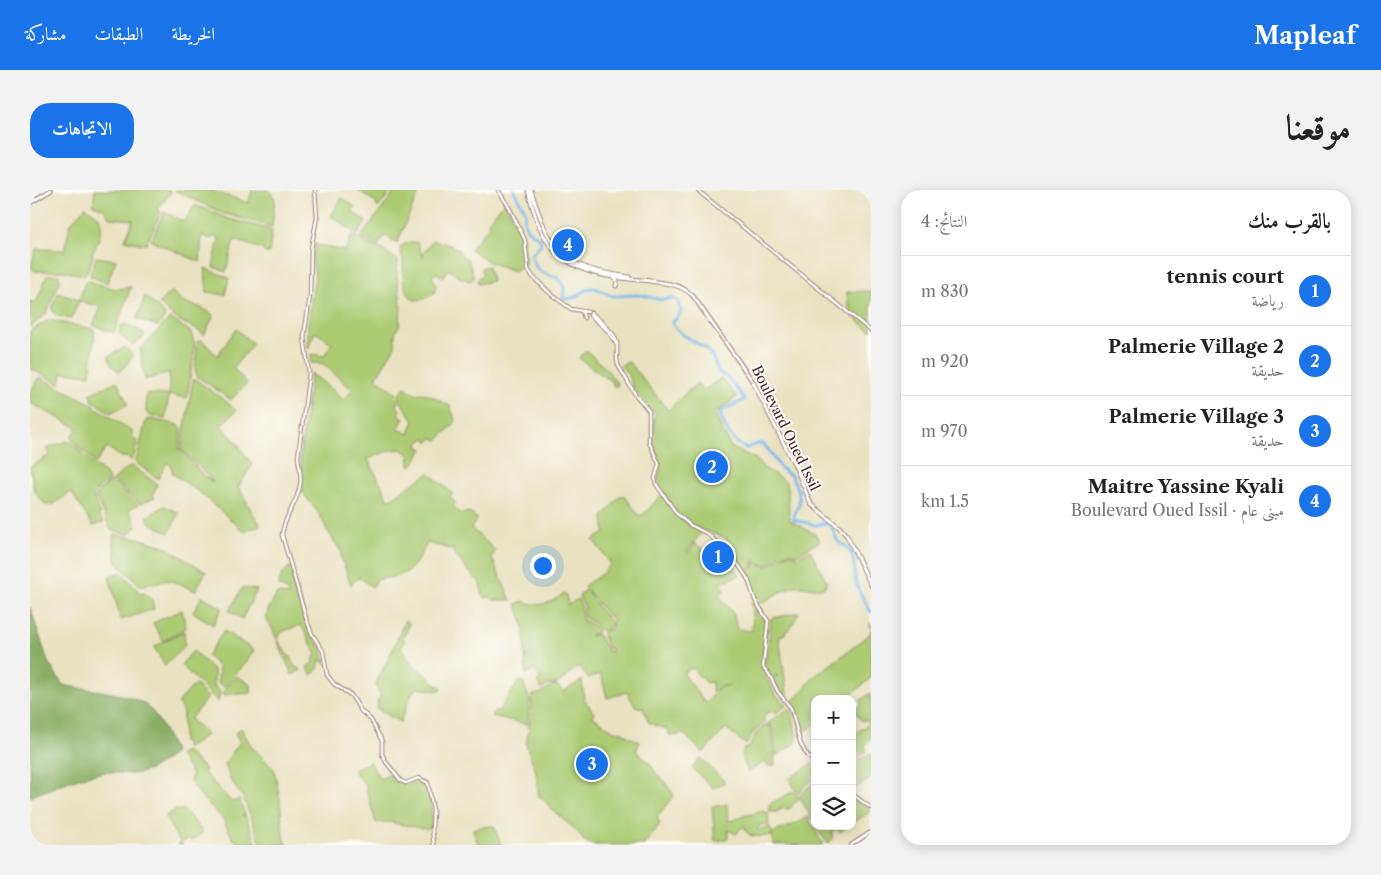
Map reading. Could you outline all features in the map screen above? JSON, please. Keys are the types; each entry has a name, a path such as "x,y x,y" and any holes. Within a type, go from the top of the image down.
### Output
{"main road":[{"path":"30,203 51,190"},
{"name":"Boulevard Oued Issil","path":"529,190 538,225 554,251 567,262 582,270 613,277 645,280"},
{"name":"Boulevard Oued Issil","path":"529,190 542,226 555,246 566,258 586,268 679,286 688,291 753,382 796,468 808,500 847,536 871,584"},
{"path":"613,277 617,281 616,286"}],"street":[{"path":"315,190 317,217 310,249 310,296 304,337 309,373 298,457 300,485 283,526 282,535 307,622 323,651 327,675 334,684 351,695 361,711 371,720 382,741 383,756 401,780 406,783 418,778 428,783 433,810 432,830 434,845"},
{"path":"498,190 509,207 525,240 528,269 532,277 571,309 590,313 612,333 617,342 618,365 635,394 649,411 649,442 659,464 655,478 656,484 677,514 731,554 748,578 755,600 769,624 763,667 778,692 791,708 800,742 811,759"},
{"path":"697,190 871,331"},
{"path":"582,312 584,318"},
{"path":"856,797 871,808"},
{"path":"851,845 871,832"}],"green space":[{"path":"95,190 169,190 171,192 158,209 161,212 146,245 125,240 133,220 109,218 104,209 93,205"},
{"path":"174,190 210,190 249,203 252,190 269,190 275,199 272,227 222,213"},
{"path":"358,190 392,190 378,208 375,202"},
{"path":"396,190 420,190 397,243 385,235 378,245 361,237"},
{"path":"342,198 355,207 352,212 366,221 358,235 331,216"},
{"path":"505,202 524,241 526,264 514,271 487,261 470,249 488,227 489,220"},
{"path":"195,205 229,219 272,230 269,253 234,240 226,272 213,267 219,239 215,236 210,239 202,235 200,262 152,241 164,212 184,222"},
{"path":"85,207 98,216 101,226 101,232 92,252 93,256 87,273 83,275 63,271 34,271 31,266 36,249 65,250 70,224"},
{"path":"352,235 381,249 398,260 397,276 401,303 400,324 395,333 395,346 376,378 396,393 398,403 395,405 400,409 398,414 404,418 398,429 409,434 414,421 400,398 399,394 405,387 416,394 429,395 450,406 456,422 438,440 433,438 428,442 425,438 419,442 418,446 423,449 412,466 409,464 410,455 401,449 390,450 368,459 389,500 429,473 453,494 450,497 456,503 453,506 461,514 469,512 477,519 471,528 496,551 491,557 511,600 484,598 479,581 468,571 451,549 427,543 418,560 404,573 378,579 372,587 359,577 351,585 341,557 342,553 302,489 300,456 311,373 344,401 353,388 348,386 324,364 311,363 311,354 324,356 332,343 315,332 308,349 308,325 315,275 312,259 314,244 345,251"},
{"path":"433,240 459,250 461,255 468,259 474,278 470,281 459,277 448,269 443,277 437,273 432,275 436,287 433,295 414,300 405,288 400,247 407,243 417,242 423,257 423,253"},
{"path":"96,257 116,260 107,283 90,276"},
{"path":"488,266 492,281 478,284 477,280 483,275 481,268"},
{"path":"205,268 229,278 225,295 207,292"},
{"path":"47,275 59,275 60,280 46,314 30,327 30,301 36,303"},
{"path":"86,280 115,289 131,287 114,333 93,325 101,307 79,301 71,319 58,316 53,312 52,307 58,293 79,300"},
{"path":"171,291 185,303 200,307 214,315 204,335 176,318 159,303"},
{"path":"871,291 871,331 853,315 849,306 847,292"},
{"path":"145,296 165,314 164,319 158,326 137,319"},
{"path":"170,318 191,332 195,346 187,398 169,395 169,372 145,380 140,349"},
{"path":"49,320 93,329 95,332 90,375 62,372 60,384 30,368 30,331"},
{"path":"126,324 145,335 134,345 119,334 120,326"},
{"path":"236,329 253,344 233,368 247,383 231,400 198,377 195,365 197,341 202,340 217,356"},
{"path":"125,347 133,356 120,372 112,366 108,357"},
{"path":"586,350 608,371 618,385 614,387 613,383 579,358"},
{"path":"629,362 668,410 697,383 704,390 721,378 737,397 717,412 716,417 731,447 756,459 764,468 785,481 788,486 791,521 815,534 820,541 796,555 790,552 766,565 756,559 753,561 754,566 746,572 735,556 722,545 727,538 699,528 681,517 657,481 661,466 652,439 655,414 634,390 629,376 621,365"},
{"path":"39,377 88,402 134,433 132,437 137,441 134,457 131,460 127,457 121,457 107,447 96,463 73,442 72,435 78,428 30,403 30,392"},
{"path":"195,379 227,402 236,411 221,425 237,443 252,465 238,487 260,525 250,528 245,532 199,492 173,474 171,466 167,462 158,479 135,462 146,420 150,419 179,425 182,429 179,449 214,483 181,449 193,380"},
{"path":"117,381 128,404 110,413 93,401 90,394"},
{"path":"146,394 169,395 165,419 150,416 146,412"},
{"path":"66,441 70,442 108,477 109,480 97,489 93,496 100,514 99,516 104,522 93,526 71,492 54,504 45,505 34,490 30,467 50,455 47,448"},
{"path":"131,465 157,484 153,495 155,497 140,504 114,479"},
{"path":"113,480 138,505 129,509 137,527 128,534 111,530 96,497 98,491"},
{"path":"663,493 670,506 679,516 689,525 702,532 687,551 688,553 695,543 712,557 711,560 717,554 722,558 712,569 724,562 726,565 734,567 740,575 720,583 725,590 719,595 734,615 737,629 752,631 753,611 751,601 755,601 766,618 768,629 763,648 762,670 776,695 787,705 776,713 774,711 767,713 763,718 765,722 754,731 746,745 726,728 703,753 684,734 670,736 667,729 649,723 643,708 635,706 627,692 607,698 601,674 588,678 579,666 557,684 548,685 542,689 537,682 541,679 535,670 526,674 524,629 516,604 523,601 544,604 564,593 568,605 578,599 582,608 582,619 594,626 598,632 589,636 598,634 607,651 611,652 611,648 608,648 602,633 611,628 613,622 610,615 608,616 584,586 603,573 611,564 593,540 605,533 603,517 621,495 622,497 624,495 639,516 644,514","holes":["692,668 706,683 712,682 712,692 719,687 706,704 683,673"]},
{"path":"164,506 179,513 169,533 149,522 147,517"},
{"path":"114,534 164,546 206,572 195,591 171,581 157,584 151,583 142,587 117,563"},
{"path":"810,550 827,582 825,587 792,587 760,604 747,574 755,566 754,562 756,561 767,566 789,553 797,557"},
{"path":"290,566 303,615 311,634 321,647 326,664 320,659 318,669 312,675 307,667 312,664 316,653 301,625 281,632 278,640 288,656 290,656 294,663 293,665 301,670 292,675 266,618 277,594 288,595 287,590 278,586 282,574"},
{"path":"121,572 141,594 144,593 152,600 154,609 121,620 109,576"},
{"path":"242,588 257,590 242,619 229,611"},
{"path":"584,590 587,591 610,621 611,625 607,629 600,631 594,623 584,617 585,607 579,597"},
{"path":"202,596 222,608 213,625 193,612"},
{"path":"30,607 48,662 63,685 119,695 139,701 147,706 156,716 175,753 144,772 131,774 107,772 87,776 30,797"},
{"path":"182,610 186,628 163,641 153,623"},
{"path":"799,612 790,629 787,629 784,635 779,636 787,700 779,691 773,679 778,675 772,677 764,665 771,628 770,619"},
{"path":"405,620 410,624 407,626 408,628 403,638 405,642 401,647 408,659 438,686 442,687 440,691 418,688 412,693 400,722 377,709 378,699 381,696 376,687"},
{"path":"184,631 185,645 165,666 154,647"},
{"path":"224,631 254,650 245,664 224,687 218,683 219,667 207,656"},
{"path":"871,631 871,678 850,695 811,695 811,727 800,736 798,720 790,704 814,677 868,636"},
{"path":"193,651 214,670 214,685 220,692 218,702 181,665"},
{"path":"237,676 251,685 251,693 222,695 224,690"},
{"path":"582,680 584,699 594,713 592,716 614,731 623,732 640,742 636,751 649,762 674,795 657,817 660,824 644,845 592,845 583,840 577,831 551,809 542,797 539,797 536,772 526,744 532,706 531,696 557,685 563,692"},
{"path":"519,681 523,682 530,701 527,724 492,716 495,711 499,711"},
{"path":"195,684 208,697 190,719 207,734 186,748 185,743 183,743 183,712 178,703"},
{"path":"870,693 871,720 868,722 862,721 856,713 856,708 862,704 860,701"},
{"path":"789,708 793,715 797,742 776,756 774,731 770,724 767,724"},
{"path":"871,722 871,737 865,745 866,751 856,759 856,740 856,733"},
{"path":"765,725 770,726 772,731 775,765 768,766 765,762 748,772 742,757 744,749 750,746 756,734"},
{"path":"241,728 252,747 274,769 280,799 283,833 287,845 262,845 243,798 230,779 225,763 240,742 235,733"},
{"path":"186,751 204,768 204,773 232,802 239,799 245,814 242,816 245,815 257,845 239,845 233,839 223,819 203,799 190,781 192,775 179,754"},
{"path":"871,753 871,778 856,787 856,785 856,762"},
{"path":"701,758 725,782 713,788 692,768"},
{"path":"370,762 380,779 391,774 401,783 407,785 415,781 424,782 431,804 431,828 426,829 389,822 376,823 365,784 358,777 354,769"},
{"path":"811,764 811,781 798,793 789,779"},
{"path":"811,785 811,817 799,795"},
{"path":"794,791 799,799 791,808 769,812 769,804"},
{"path":"856,798 871,811 856,821"},
{"path":"727,804 728,820 732,821 742,816 763,811 768,813 769,825 763,824 757,829 759,831 770,827 771,836 750,835 745,830 744,825 736,834 728,830 728,839 715,841 712,807"},
{"path":"183,809 203,832 191,841 189,839 181,842 183,845 178,845 180,842 166,819 167,815 175,810"},
{"path":"808,817 811,823 811,830 815,830 823,845 774,845 772,836 774,832"},
{"path":"494,826 501,845 478,845 473,829"},
{"path":"818,830 832,830 832,839 828,844"}],"waterway":[{"path":"514,190 526,213 524,221 527,229 541,240 541,244 531,255 533,261 540,271 558,278 564,286 564,299 574,298 587,289 592,288 614,296 643,295 661,300 672,298 678,301 681,312 672,322 673,325 682,334 706,349 712,356 719,373 727,377 743,397 744,400 720,413 726,428 741,446 746,448 762,443 782,469 791,475 799,496 799,504 794,520 816,525 828,523 830,525 837,540 848,548 851,553 854,562 856,584 871,612"}],"place":[{"name":"Maitre Yassine Kyali","path":"568,245"},
{"name":"Palmerie Village 2","path":"712,467"},
{"name":"tennis court","path":"718,557"},
{"name":"Palmerie Village 3","path":"592,764"}]}
